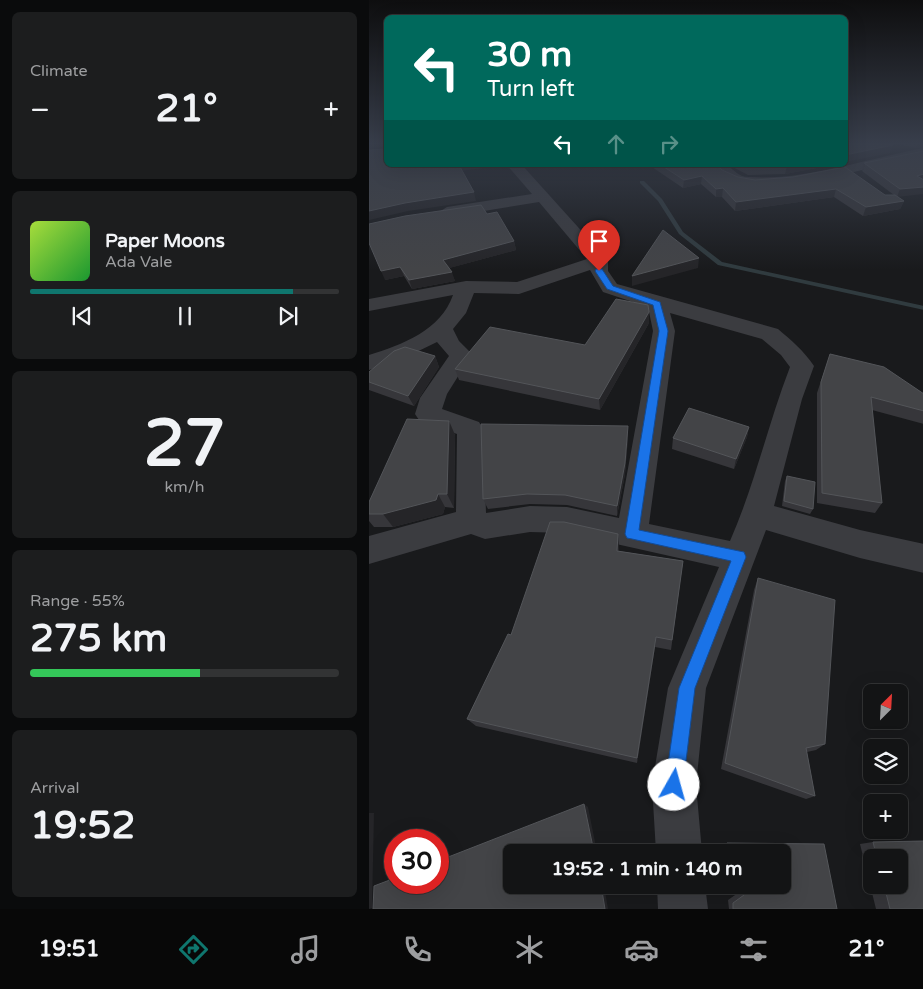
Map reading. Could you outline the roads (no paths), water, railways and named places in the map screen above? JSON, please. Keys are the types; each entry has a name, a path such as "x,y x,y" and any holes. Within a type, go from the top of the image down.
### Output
{"street":[{"path":"533,185 599,261 599,271 610,288 770,334 789,350 802,366 790,399 757,514 687,688 674,785 678,844"},
{"path":"427,215 543,197"},
{"path":"369,305 466,287 519,288 599,261"},
{"path":"369,363 385,358 443,330 457,312 466,287"},
{"path":"632,534 663,331 657,303"},
{"path":"443,330 450,345 461,354 454,370 429,400 428,414 441,420 458,423 470,429 470,508 473,521"},
{"path":"757,514 860,544 923,559"},
{"path":"369,550 473,521 485,526 530,519 567,520 739,557"},
{"path":"682,894 683,909"}],"waterway":[{"path":"645,185 660,200 681,233 720,264 924,308"}]}
